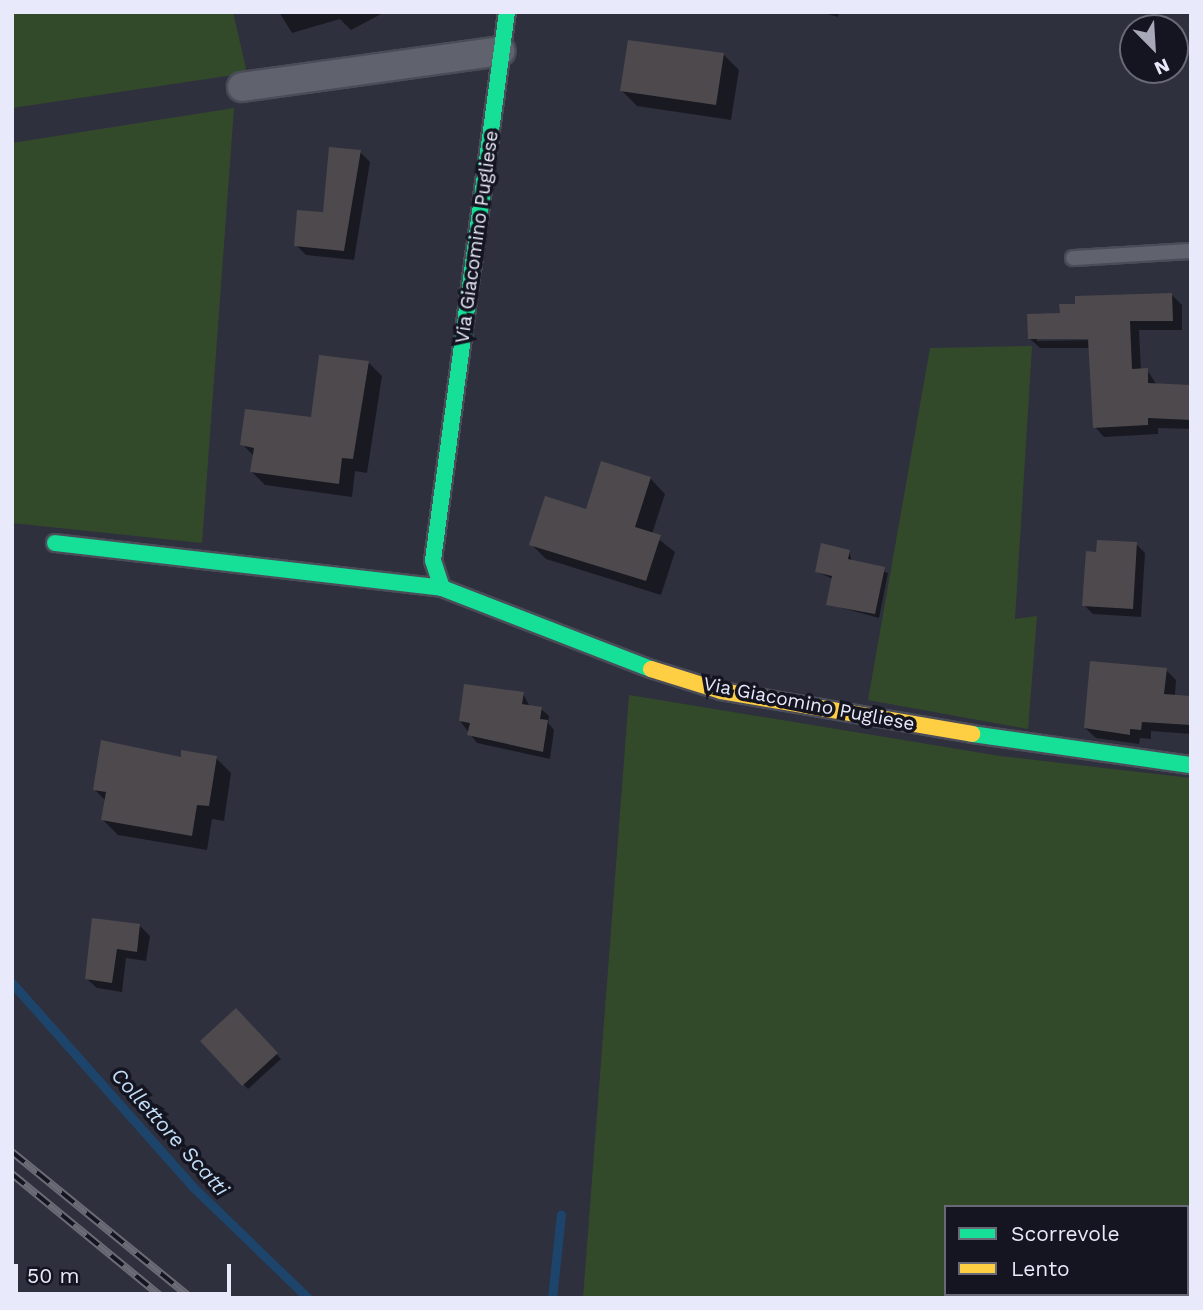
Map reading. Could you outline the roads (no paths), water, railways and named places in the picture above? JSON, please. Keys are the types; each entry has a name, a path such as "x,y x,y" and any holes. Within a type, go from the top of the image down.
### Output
{"street":[{"name":"Via Giacomino Pugliese","path":"442,588 433,560 507,12"},
{"path":"242,87 501,51"},
{"name":"Via Giacomino Pugliese","path":"55,543 442,588 610,656 721,691 1013,741 1191,765"}],"lane":[{"path":"1073,258 1191,251"}],"waterway":[{"name":"Collettore Scatti","path":"12,983 193,1187 308,1298"},
{"path":"552,1298 561,1214"}],"railway":[{"path":"12,1152 191,1298"},
{"path":"12,1174 163,1298"}]}
